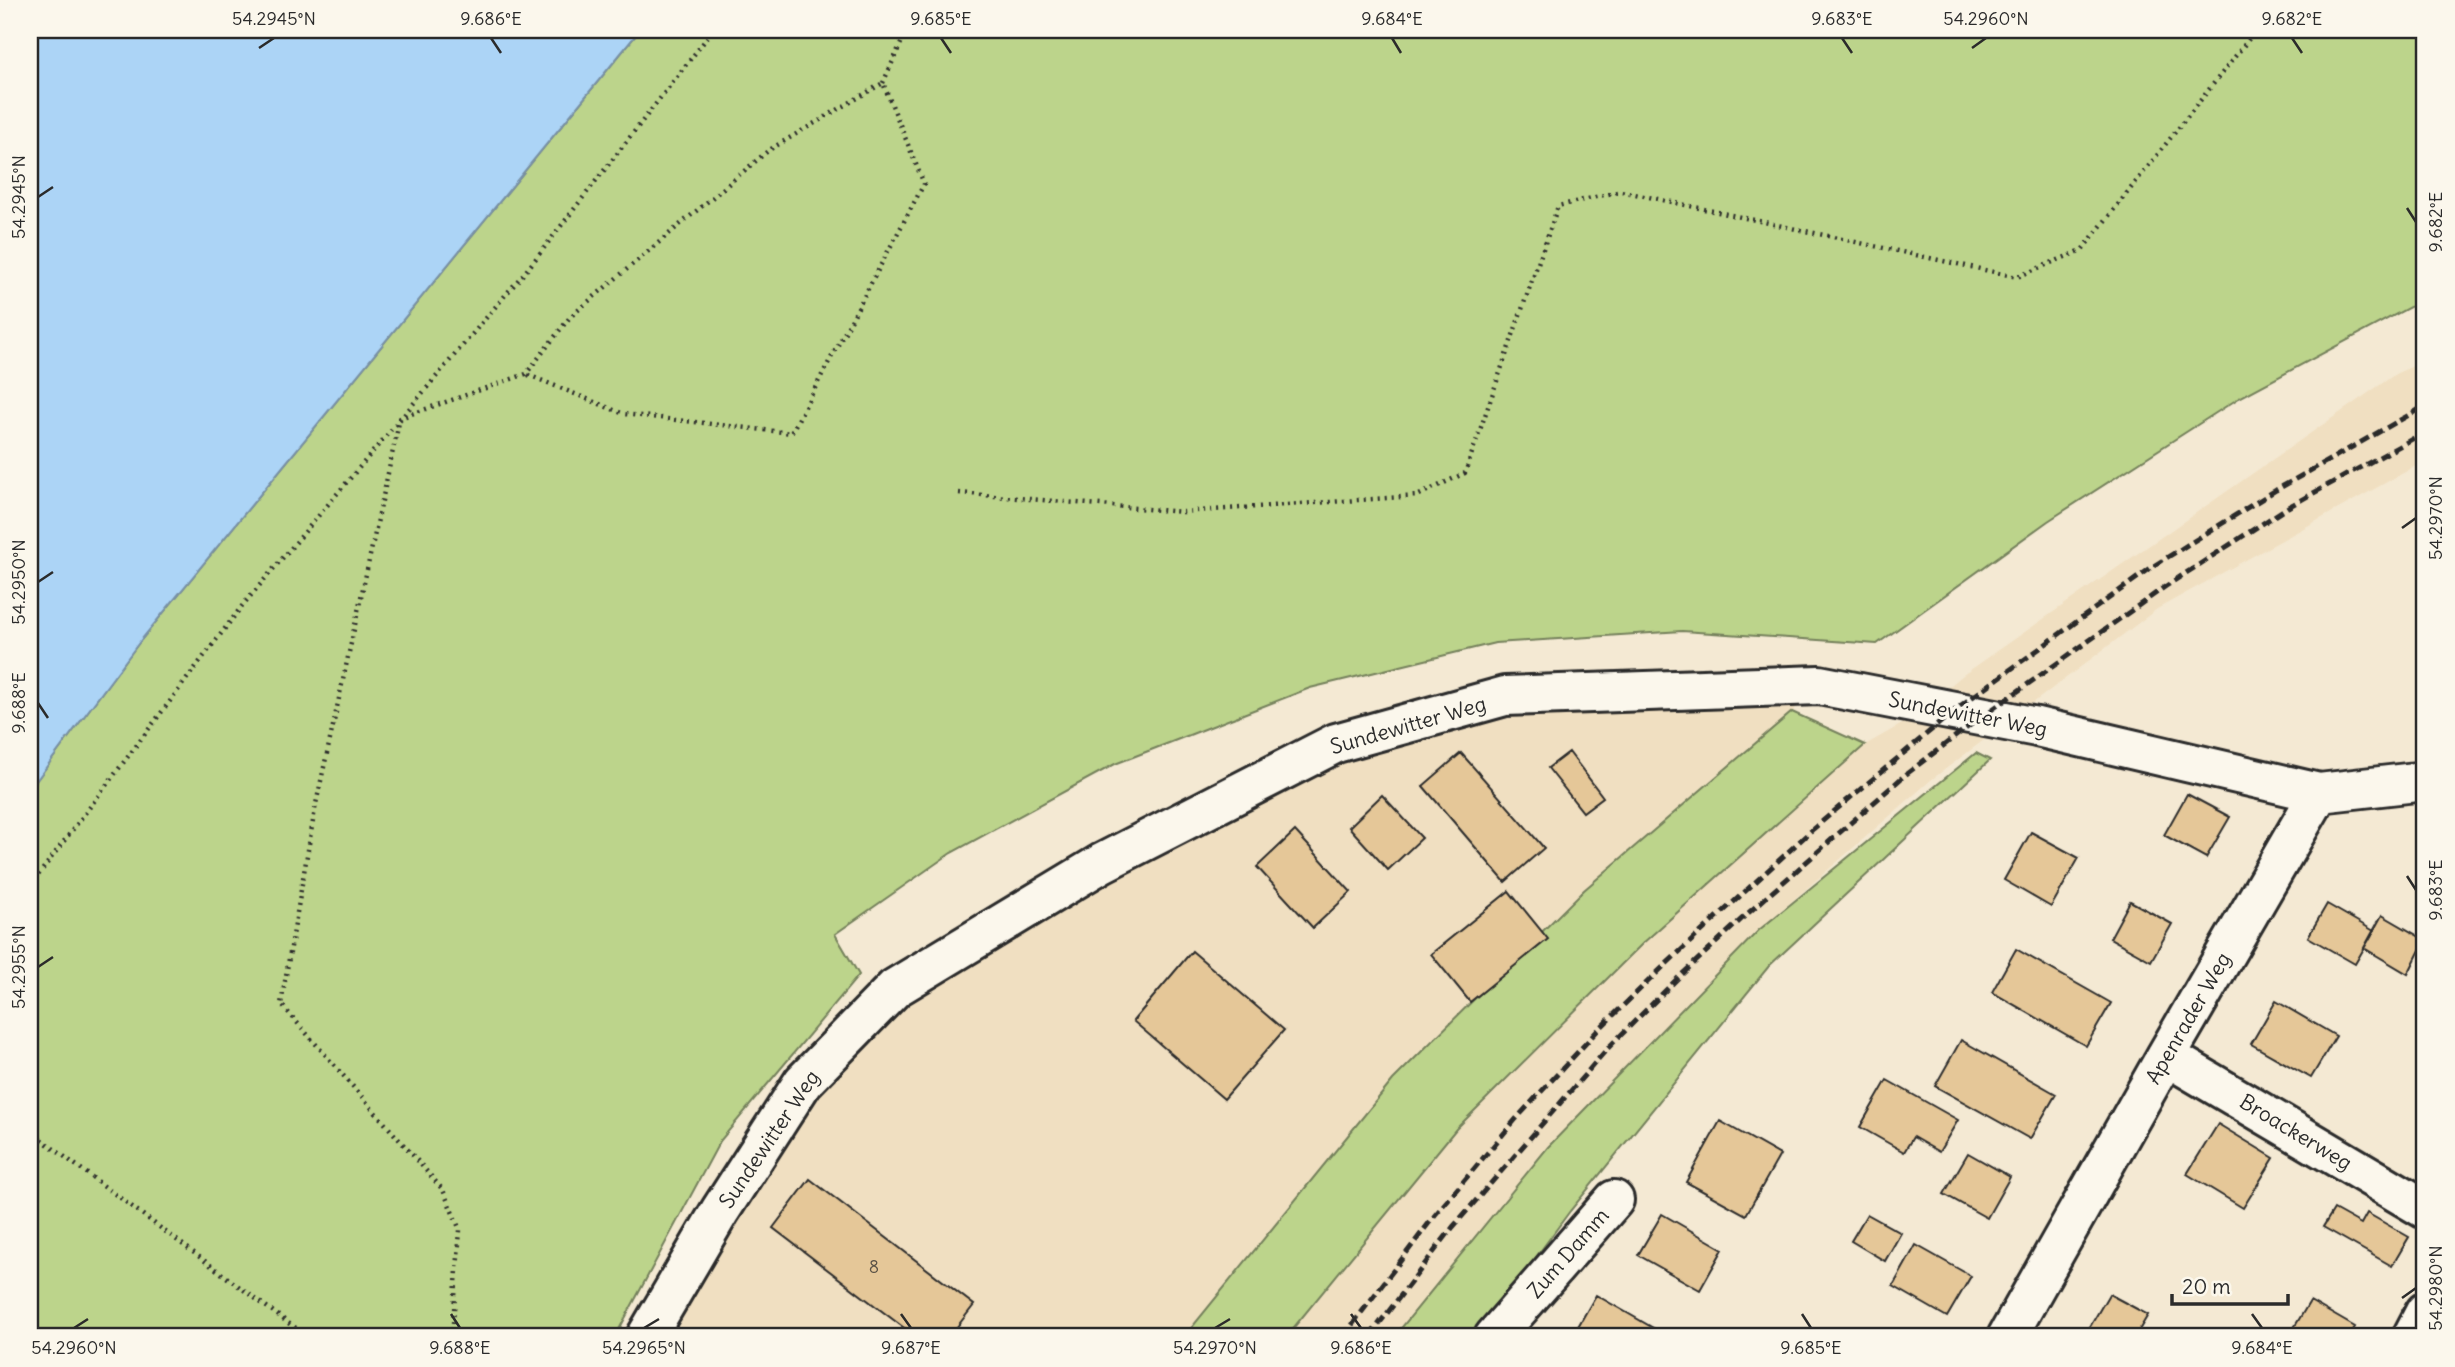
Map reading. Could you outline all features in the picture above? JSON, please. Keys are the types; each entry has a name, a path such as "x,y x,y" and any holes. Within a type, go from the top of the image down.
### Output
{"street":[{"name":"Sundewitter Weg","path":"646,1337 720,1211 803,1082 895,988 1102,863 1336,743 1505,696 1819,685 2037,726 2319,793"},
{"path":"2319,793 2425,781"},
{"name":"Apenrader Weg","path":"2007,1337 2319,793"},
{"name":"Broackerweg","path":"2166,1056 2425,1209"},
{"name":"Zum Damm","path":"1494,1337 1614,1200"},
{"path":"2412,1337 2425,1312"}],"path":[{"path":"30,886 242,606 530,266 713,30"},
{"path":"400,418 526,374 570,317 769,150 883,83 907,30"},
{"path":"959,493 1183,512 1417,496 1465,473 1558,206 1621,191 2017,277 2082,250 2254,32 2247,30"},
{"path":"526,374 624,414 791,433 924,184 883,83"},
{"path":"400,418 316,804 281,1004 443,1190 460,1230 452,1337"},
{"path":"30,1131 291,1325 312,1337"}],"shaded area":[{"path":"2425,361 2425,461 2157,609 1931,780 1759,930 1548,1147 1394,1337 1286,1337 1456,1129 1642,944 1865,745 1909,720 1963,675 2397,373"},
{"path":"1819,685 1792,712 1584,890 1393,1080 1184,1337 646,1337 720,1211 895,988 1336,743 1505,696"}],"green space":[{"path":"640,30 2425,30 2425,299 2239,398 2048,521 1877,644 1682,631 1495,643 1310,688 1115,764 951,853 835,934 859,975 720,1141 615,1337 30,1337 30,789 141,640"},
{"path":"1792,712 1865,745 1642,944 1456,1129 1286,1337 1184,1337 1393,1080 1584,890"},
{"path":"1976,753 1990,760 1769,966 1570,1211 1477,1337 1394,1337 1548,1147 1759,930"}],"water":[{"path":"30,30 640,30 141,640 30,789"}],"building":[{"path":"1569,752 1603,797 1583,812 1548,768"},
{"path":"1461,753 1544,848 1505,882 1423,786"},
{"path":"2187,794 2230,817 2206,858 2164,835"},
{"path":"1382,795 1422,838 1388,870 1349,827"},
{"path":"1295,831 1351,892 1313,928 1257,867"},
{"path":"2031,832 2079,858 2051,907 2004,880"},
{"path":"1509,891 1548,939 1470,1002 1431,954"},
{"path":"2130,901 2172,924 2151,961 2110,938"},
{"path":"2327,904 2374,931 2355,964 2308,937"},
{"path":"2382,915 2425,940 2408,974 2364,948"},
{"path":"2016,949 2111,1003 2086,1046 1992,992"},
{"path":"1192,951 1284,1030 1224,1099 1133,1021"},
{"path":"2276,1001 2336,1036 2311,1078 2251,1044"},
{"path":"1961,1040 2056,1094 2030,1139 1935,1086"},
{"path":"1887,1080 1958,1120 1939,1152 1913,1137 1904,1152 1860,1127"},
{"path":"1720,1121 1780,1155 1746,1215 1686,1182"},
{"path":"2218,1124 2274,1158 2243,1208 2187,1174"},
{"path":"1968,1153 2010,1177 1987,1218 1944,1194"},
{"path":"810,1179 974,1305 949,1337 916,1337 773,1228"},
{"path":"2334,1209 2361,1224 2367,1213 2409,1237 2392,1266 2323,1227"},
{"path":"1662,1214 1723,1249 1700,1290 1638,1255"},
{"path":"1867,1214 1901,1233 1885,1261 1851,1241"},
{"path":"1916,1245 1971,1276 1947,1317 1893,1286"},
{"path":"2109,1294 2148,1315 2135,1337 2084,1337"},
{"path":"1596,1295 1667,1336 1572,1337"},
{"path":"2310,1301 2355,1327 2349,1337 2289,1336"}],"railway":[{"path":"1343,1337 1435,1215 1516,1119 1598,1030 1813,829 1960,706 2155,565 2276,490 2425,406"},
{"path":"1369,1337 1453,1227 1607,1049 1746,915 1905,775 1973,723 2166,586 2288,507 2425,432"}]}
